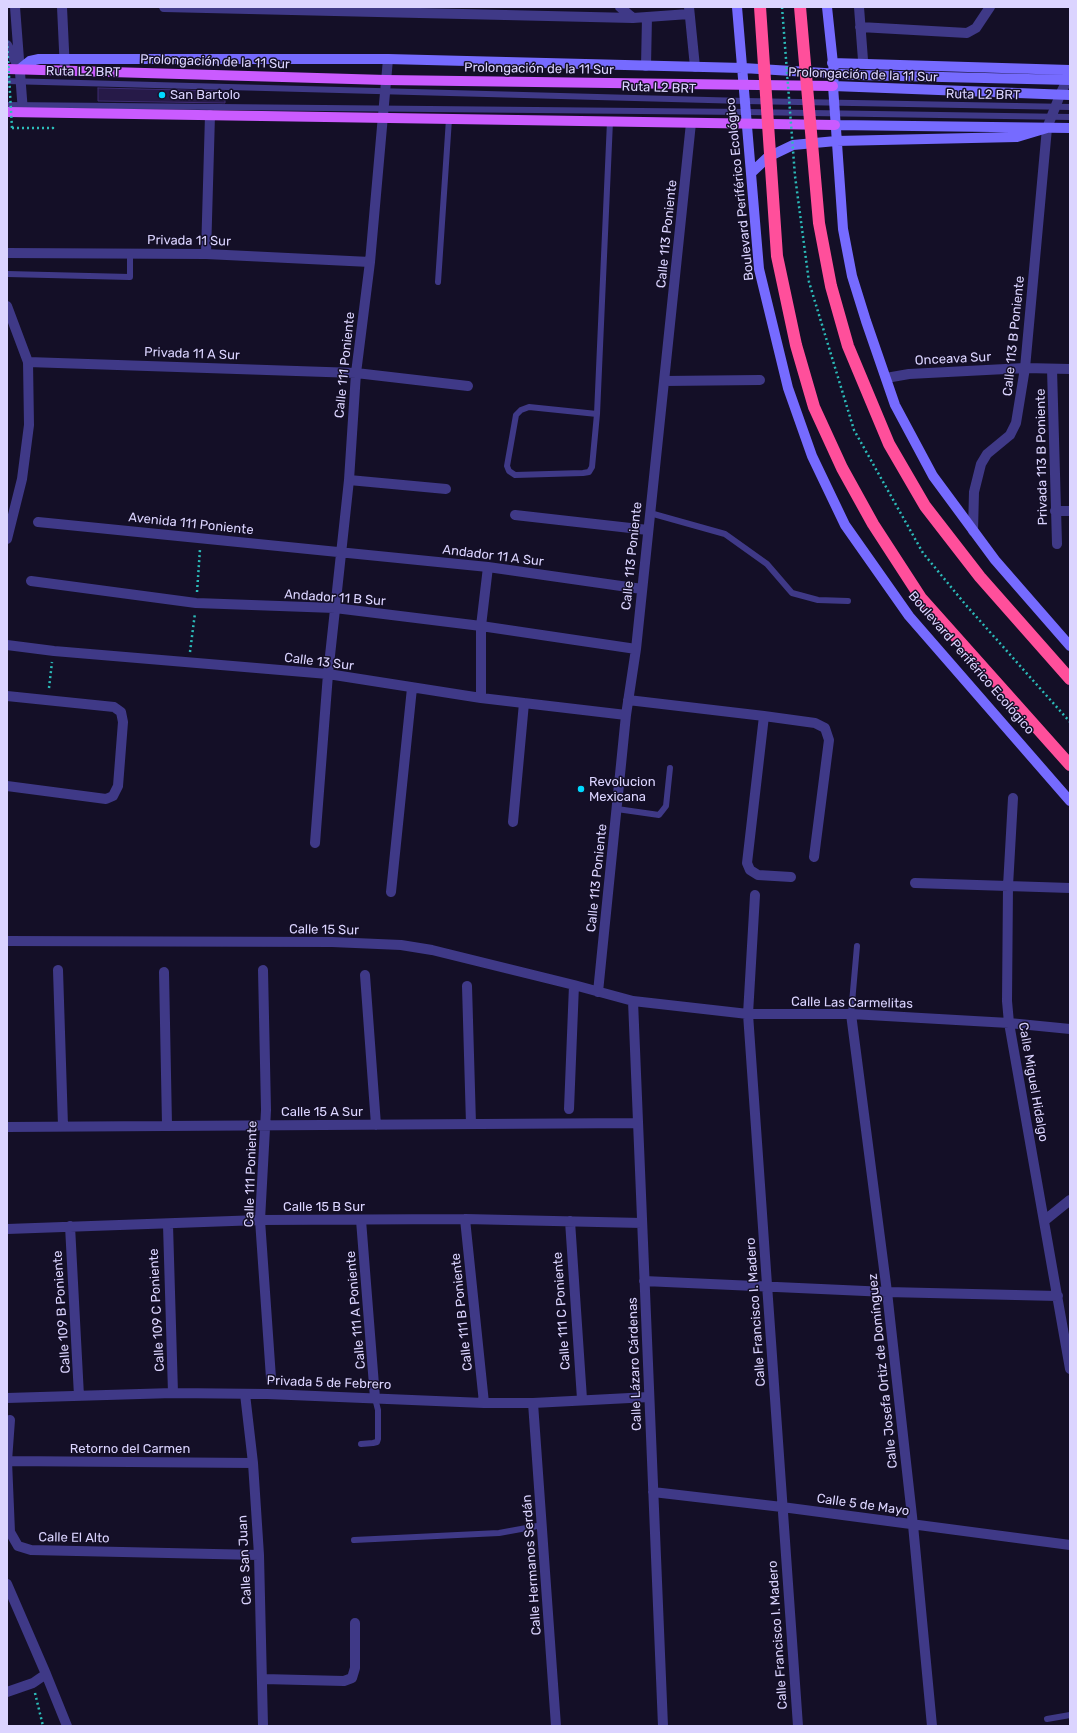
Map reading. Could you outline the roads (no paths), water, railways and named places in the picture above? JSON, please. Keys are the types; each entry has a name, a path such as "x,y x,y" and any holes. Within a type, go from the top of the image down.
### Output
{"highway":[{"name":"Boulevard Periférico Ecológico","path":"760,7 777,256 796,345 814,407 842,468 873,524 921,598 1070,765"},
{"path":"800,7 819,223 831,286 848,346 889,444 925,506 980,577 1070,679"}],"main road":[{"name":"Prolongación de la 11 Sur","path":"7,69 386,80 833,86"},
{"path":"7,112 23,109 210,115 384,114 449,119 835,125"}],"street":[{"path":"15,7 23,109"},
{"path":"62,7 63,58 65,71"},
{"path":"164,7 288,8 633,18 689,11 695,67"},
{"path":"620,7 633,18"},
{"name":"Boulevard Periférico Ecológico","path":"737,7 744,68 745,106 759,269 788,388 812,456 845,525 909,616 1070,801"},
{"path":"827,7 834,73 834,108 843,229 852,276 895,405 908,433 933,476 995,560 1070,646"},
{"path":"859,7 863,60"},
{"path":"860,27 967,33 976,28 990,7"},
{"path":"646,66 647,17"},
{"path":"7,45 20,69"},
{"path":"20,69 30,61 63,58 388,59 744,68 834,73 1069,76"},
{"name":"Calle 111 Poniente","path":"315,843 328,674 349,480 356,373 370,262 388,59"},
{"path":"832,63 1069,76"},
{"name":"Calle 113 B Poniente","path":"973,531 974,492 983,459 1014,430 1026,368 1047,128 1053,112 1065,95 1069,76"},
{"name":"Prolongación de la 11 Sur","path":"833,86 1065,95"},
{"path":"206,254 210,115"},
{"name":"Calle 113 Poniente","path":"598,992 626,716 636,649 691,123"},
{"path":"835,125 1070,128"},
{"path":"751,173 768,157 793,145 836,140 1017,137 1047,128"},
{"name":"Privada 11 Sur","path":"7,253 206,254 370,262"},
{"path":"7,306 28,362 29,425 22,479 7,540"},
{"name":"Privada 11 A Sur","path":"28,362 356,373 468,386"},
{"name":"Onceava Sur","path":"886,378 910,374 1026,368 1070,369"},
{"name":"Privada 113 B Poniente","path":"1052,369 1057,544"},
{"path":"664,381 760,380"},
{"path":"349,480 446,489"},
{"path":"1056,511 1070,511"},
{"path":"515,515 648,530"},
{"name":"Avenida 111 Poniente","path":"38,522 341,552"},
{"name":"Andador 11 A Sur","path":"341,552 488,567 642,589"},
{"path":"481,698 481,626 488,567"},
{"name":"Andador 11 B Sur","path":"31,581 196,603 335,608 481,626 636,649"},
{"name":"Calle 13 Sur","path":"7,645 54,651 328,674 481,698 626,716"},
{"path":"391,892 412,688"},
{"path":"7,696 114,707 121,712 123,722 118,786 113,796 106,799 7,786"},
{"path":"628,700 815,723 825,728 829,740 814,857"},
{"path":"513,822 524,704"},
{"path":"764,716 747,863 750,870 758,875 791,877"},
{"name":"Calle Miguel Hidalgo","path":"1013,798 1008,886 1008,1023 1070,1369"},
{"path":"915,883 1070,888"},
{"name":"Calle Francisco I. Madero","path":"755,895 748,1014 798,1726"},
{"name":"Calle 15 Sur","path":"7,941 324,942 400,945 432,950 633,1001"},
{"path":"58,970 63,1126"},
{"name":"Calle 111 Poniente","path":"263,970 266,1125 260,1220 271,1378"},
{"path":"164,972 167,1125"},
{"path":"366,975 376,1125"},
{"path":"569,1109 574,985"},
{"path":"467,986 471,1124"},
{"name":"Calle Las Carmelitas","path":"633,1001 748,1014 851,1014 1008,1023 1070,1029"},
{"name":"Calle Lázaro Cárdenas","path":"633,1001 663,1726"},
{"name":"Calle Josefa Ortiz de Domínguez","path":"851,1014 887,1292 913,1525 932,1726"},
{"name":"Calle 15 A Sur","path":"7,1127 638,1123"},
{"path":"1044,1221 1070,1200"},
{"name":"Calle 15 B Sur","path":"7,1229 70,1226 168,1225 260,1220 465,1219 570,1220 642,1223"},
{"name":"Calle 111 B Poniente","path":"465,1219 484,1403"},
{"name":"Calle 111 A Poniente","path":"361,1220 375,1398"},
{"name":"Calle 111 C Poniente","path":"570,1220 582,1399"},
{"name":"Calle 109 C Poniente","path":"168,1225 173,1394"},
{"name":"Calle 109 B Poniente","path":"70,1226 80,1377 79,1396"},
{"path":"644,1281 887,1292 1058,1296"},
{"name":"Privada 5 de Febrero","path":"7,1398 173,1394 245,1394 484,1403 533,1403 649,1396"},
{"name":"Calle San Juan","path":"245,1394 254,1463 263,1726"},
{"name":"Calle Hermanos Serdán","path":"533,1403 543,1526 556,1726"},
{"name":"Calle El Alto","path":"10,1420 7,1461 10,1532 18,1546 31,1550 258,1555"},
{"name":"Retorno del Carmen","path":"7,1461 254,1463"},
{"name":"Calle 5 de Mayo","path":"653,1492 782,1506 913,1525 1070,1545"},
{"path":"7,1584 10,1604 46,1674 67,1726"},
{"path":"262,1679 344,1681 352,1678 355,1668 355,1623"},
{"path":"7,1692 33,1683 46,1674"}],"lane":[{"name":"Ruta L2 BRT","path":"7,81 385,90 745,106 1053,112 1070,117"},
{"name":"Ruta L2 BRT","path":"7,105 23,109 384,114 745,106 1053,112 1070,107"},
{"path":"438,282 449,119"},
{"path":"598,414 529,407 521,410 516,415 507,466 509,471 515,475 589,472 592,467 598,414 610,121"},
{"path":"7,274 130,277 130,253"},
{"path":"650,513 725,534 767,564 792,593 818,600 848,601"},
{"path":"617,810 659,815 666,806 670,768"},
{"path":"851,1014 857,946"},
{"path":"361,1444 373,1444 377,1442 378,1439 378,1410 375,1398"},
{"path":"354,1540 499,1532 543,1526"},
{"path":"1047,1719 1070,1714"}],"place":[{"name":"San Bartolo","path":"162,95"},
{"name":"Revolucion Mexicana","path":"581,789"}]}
